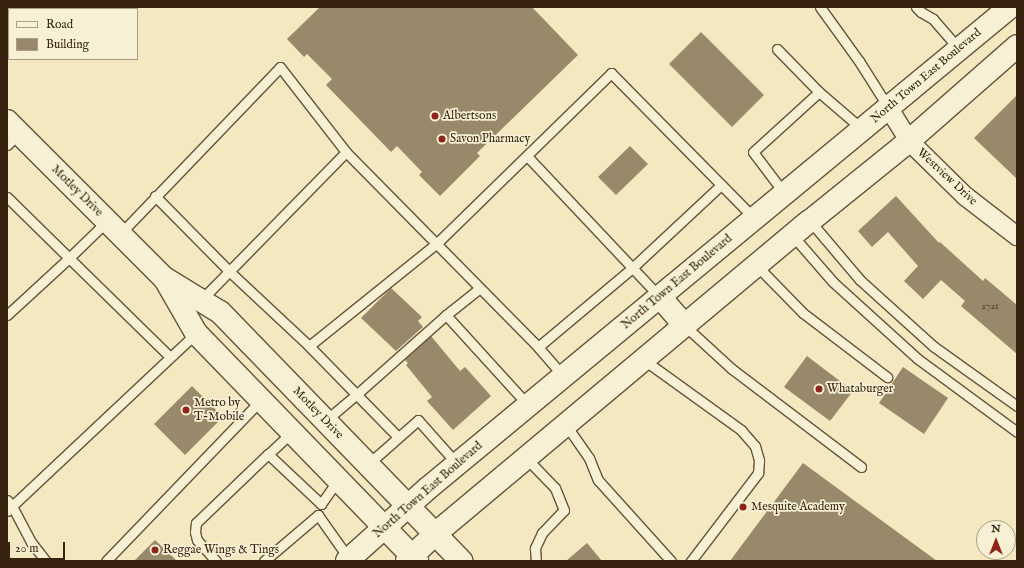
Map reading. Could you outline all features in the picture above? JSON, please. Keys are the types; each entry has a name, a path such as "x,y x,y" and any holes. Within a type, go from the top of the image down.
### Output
{"main road":[{"name":"North Town East Boulevard","path":"348,560 407,506 457,464 1010,7"},
{"path":"412,559 435,534 810,221 909,141 1016,47"},
{"name":"Motley Drive","path":"11,133 113,228 164,278 220,312 461,561"},
{"name":"Motley Drive","path":"164,278 196,333 412,559"},
{"path":"660,297 685,326"}],"street":[{"name":"Westview Drive","path":"888,107 909,141 965,196 1017,236"}],"lane":[{"path":"820,7 859,61 888,107"},
{"path":"916,7 921,12 933,18 958,49"},
{"path":"777,49 819,92 862,129"},
{"path":"7,315 69,258 113,228 155,196 280,67 346,152 538,347 563,376"},
{"path":"309,346 436,244 611,73 754,218"},
{"path":"784,193 753,152 819,92"},
{"path":"201,300 346,152"},
{"path":"526,156 660,297"},
{"path":"538,347 632,268 721,185"},
{"path":"155,196 230,272 358,394 398,437"},
{"path":"7,197 170,357"},
{"path":"810,221 865,285 933,346 1017,406"},
{"path":"793,236 832,282 918,359 1017,432"},
{"path":"757,266 803,313 887,377"},
{"path":"325,421 358,394 446,315 480,288"},
{"path":"446,315 528,405"},
{"path":"685,326 732,369 861,467"},
{"path":"46,561 31,542 9,506 196,333"},
{"path":"644,360 741,430 755,446 759,460 758,473 691,561"},
{"path":"106,561 261,400"},
{"path":"367,465 418,420 457,464"},
{"path":"566,425 589,458 598,480 669,560"},
{"path":"216,561 198,540 195,532 196,523 292,432"},
{"path":"268,454 321,504"},
{"path":"526,458 555,488 564,510 542,533 534,548 536,561"},
{"path":"264,561 318,515 321,504 338,480"},
{"path":"318,515 348,560"}],"building":[{"name":"Albertsons","path":"320,7 532,7 578,55 477,153 480,156 440,196 419,175 422,172 397,146 391,152 326,85 332,79 307,54 304,57 287,39"},
{"path":"701,32 764,95 732,127 669,64"},
{"path":"1017,95 1017,179 974,138"},
{"path":"630,146 648,164 616,195 598,177"},
{"path":"896,196 939,243 940,242 983,281 985,278 1017,305 1017,354 961,306 965,301 941,280 923,299 904,281 918,266 888,232 872,247 858,231"},
{"path":"391,288 422,317 418,321 423,327 396,351 361,318"},
{"path":"431,336 460,371 465,367 491,396 453,430 427,401 432,397 406,365 408,363 405,360"},
{"name":"Whataburger","path":"807,356 853,391 830,421 784,387"},
{"path":"903,367 948,398 924,434 879,403"},
{"path":"192,386 223,417 185,455 154,424"},
{"path":"803,463 937,561 730,561"},
{"name":"Reggae Wings & Tings","path":"155,540 177,561 134,561"},
{"path":"587,543 602,561 566,561"}],"place":[{"name":"Albertsons","path":"435,116"},
{"name":"Savon Pharmacy","path":"442,139"},
{"name":"Whataburger","path":"819,389"},
{"name":"Metro by T-Mobile","path":"186,410"},
{"name":"Mesquite Academy","path":"743,507"},
{"name":"Reggae Wings & Tings","path":"155,550"}]}
